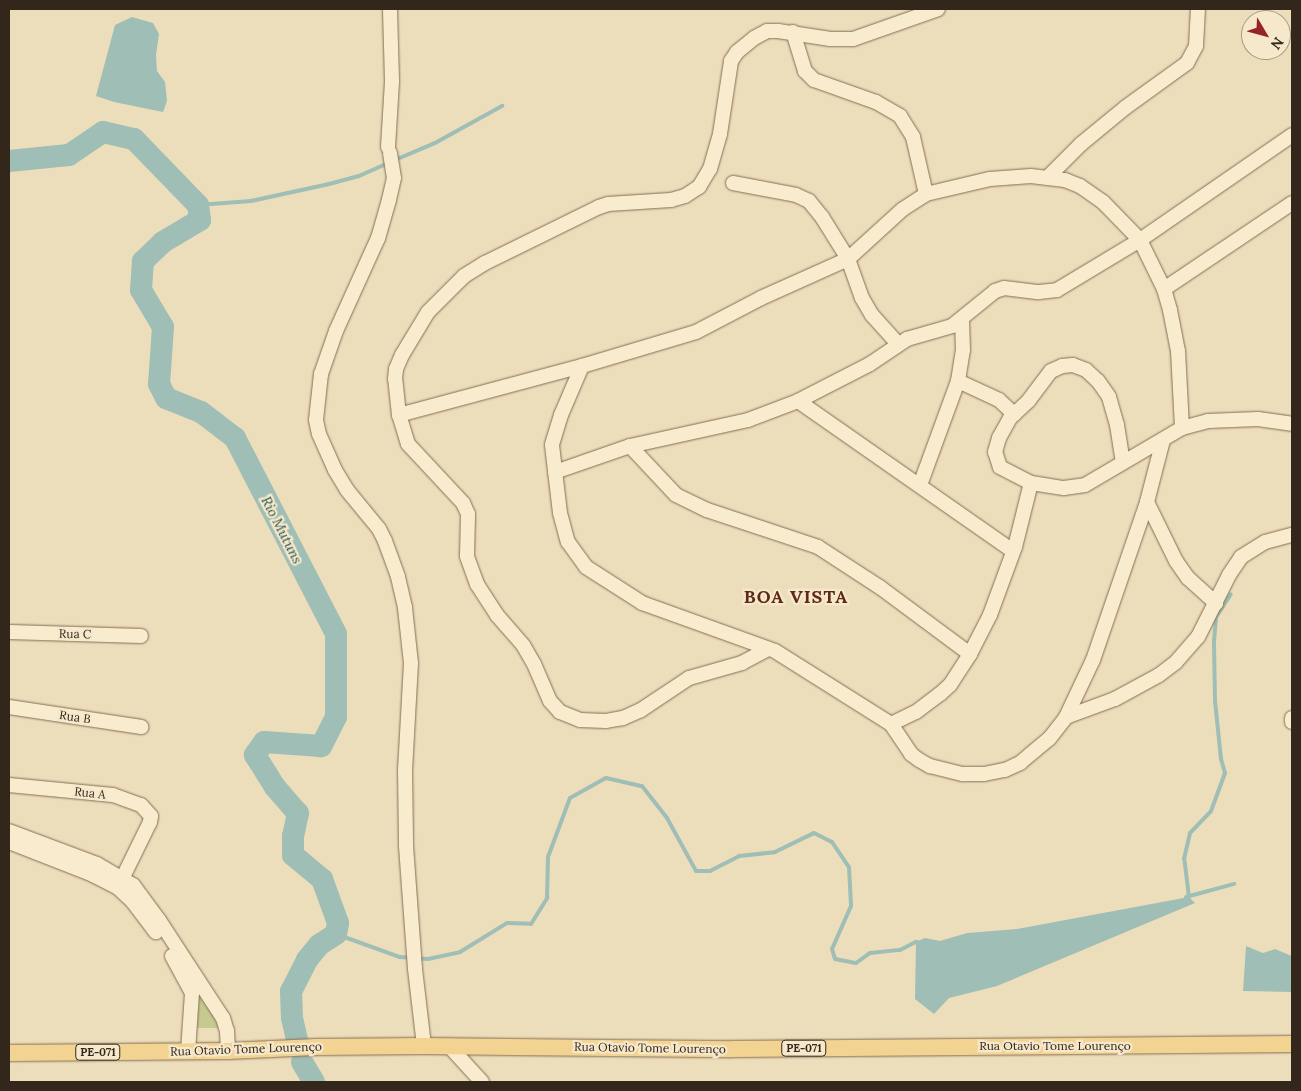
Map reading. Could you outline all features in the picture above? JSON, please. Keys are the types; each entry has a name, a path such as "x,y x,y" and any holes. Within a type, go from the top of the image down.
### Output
{"main road":[{"name":"Rua Otavio Tome Lourenço","path":"9,1053 188,1052 316,1047 424,1046 744,1049 1292,1044"}],"street":[{"path":"390,9 392,81 389,150 394,168 394,178 378,238 336,331 321,374 316,420 319,434 335,470 347,490 379,529 385,541 398,577 406,608 411,663 405,770 406,846 414,966 424,1046"},
{"path":"768,649 742,664 689,678 641,710 623,718 606,721 580,720 560,712 550,701 534,664 523,645 497,614 477,584 467,556 468,525 466,508 457,495 412,452 402,432 395,380 399,362 428,312 464,276 485,263 599,207 608,204 672,200 693,192 705,180 710,169 720,134 728,74 737,52 754,38 767,32 793,32 830,39 853,39 938,9"},
{"path":"1048,177 1081,144 1126,107 1191,59 1198,35 1198,9"},
{"path":"793,32 805,71 814,80 876,102 900,116 913,137 926,194"},
{"path":"555,472 630,446 729,425 798,401 870,364 907,339 937,332 962,319 995,291 1004,288 1039,292 1057,290 1140,240 1292,136"},
{"path":"399,415 582,366 696,332 761,298 848,259 903,209 926,194 990,179 1031,176 1065,180 1091,192 1120,218 1140,240 1164,289 1178,351 1182,428"},
{"path":"733,183 804,198 822,217 848,259 867,308 898,344"},
{"path":"1164,289 1292,203"},
{"path":"920,485 958,381 963,350 962,319"},
{"path":"582,366 554,433 552,445 560,513 568,542 586,567 642,603 768,649 891,724 910,754 930,766 963,774 984,774 1005,770 1020,763 1049,740 1066,718 1093,660 1147,502 1163,440"},
{"path":"1123,462 1117,425 1109,397 1092,374 1079,367 1062,366 1051,371 1029,400 1014,414 999,438 995,456 1005,471 1031,483 1064,488 1085,486 1182,428 1208,421 1235,418 1292,424"},
{"path":"958,381 999,400 1014,414"},
{"path":"798,401 1013,551"},
{"path":"630,446 661,482 676,495 708,510 818,547 881,588 970,654"},
{"path":"891,724 916,712 940,694 950,684 970,654 990,615 1013,551 1031,483"},
{"path":"1147,502 1176,560 1188,578 1216,604"},
{"path":"1066,718 1115,700 1159,675 1188,650 1198,637 1229,575 1241,557 1265,542 1292,535"},
{"name":"Rua C","path":"9,632 141,636"},
{"name":"Rua B","path":"9,707 142,726"},
{"name":"Rua A","path":"9,785 113,795 129,799 148,811 151,816 147,830 123,877"},
{"path":"9,831 117,887 133,902 169,942 224,1018 227,1030 228,1051"},
{"path":"9,842 97,864 123,877 142,894 169,942 192,993 188,1052"},
{"path":"449,1046 482,1082"}],"green space":[{"path":"195,991 220,1024 223,1028 193,1028"}],"water":[{"path":"132,17 153,23 159,34 156,55 157,71 165,82 167,101 163,112 114,102 96,96 115,25"},
{"path":"1189,897 1195,903 997,986 949,998 934,1014 915,999 916,942 925,938 940,941 967,933 1017,929"},
{"path":"1246,946 1263,953 1275,949 1292,956 1292,992 1243,991"}],"waterway":[{"path":"395,160 435,143 502,106"},
{"name":"Rio Mutuns","path":"9,161 69,155 103,132 134,139 198,205 200,220 163,242 143,261 141,290 163,327 159,384 166,398 201,412 235,438 336,634 336,717 321,746 264,742 255,755 275,787 298,813 293,836 293,855 322,879 338,923 336,934 319,945 307,960 291,991 292,1018 297,1040"},
{"path":"198,205 251,201 329,184 359,176 388,163"},
{"path":"1189,897 1184,859 1190,833 1211,811 1225,773 1221,759 1215,701 1214,641 1216,617 1231,594"},
{"path":"336,934 400,957 428,959 460,952 507,923 531,924 547,898 548,857 570,798 606,778 642,786 667,818 696,871 710,871 739,856 775,852 814,833 832,842 849,867 851,906 832,949 835,959 856,963 870,953 900,950 916,942 921,943"},
{"path":"1186,897 1234,884"},
{"name":"Rio Mutuns","path":"302,1062 314,1082"}],"district":[{"name":"BOA VISTA","path":"796,597"}]}
